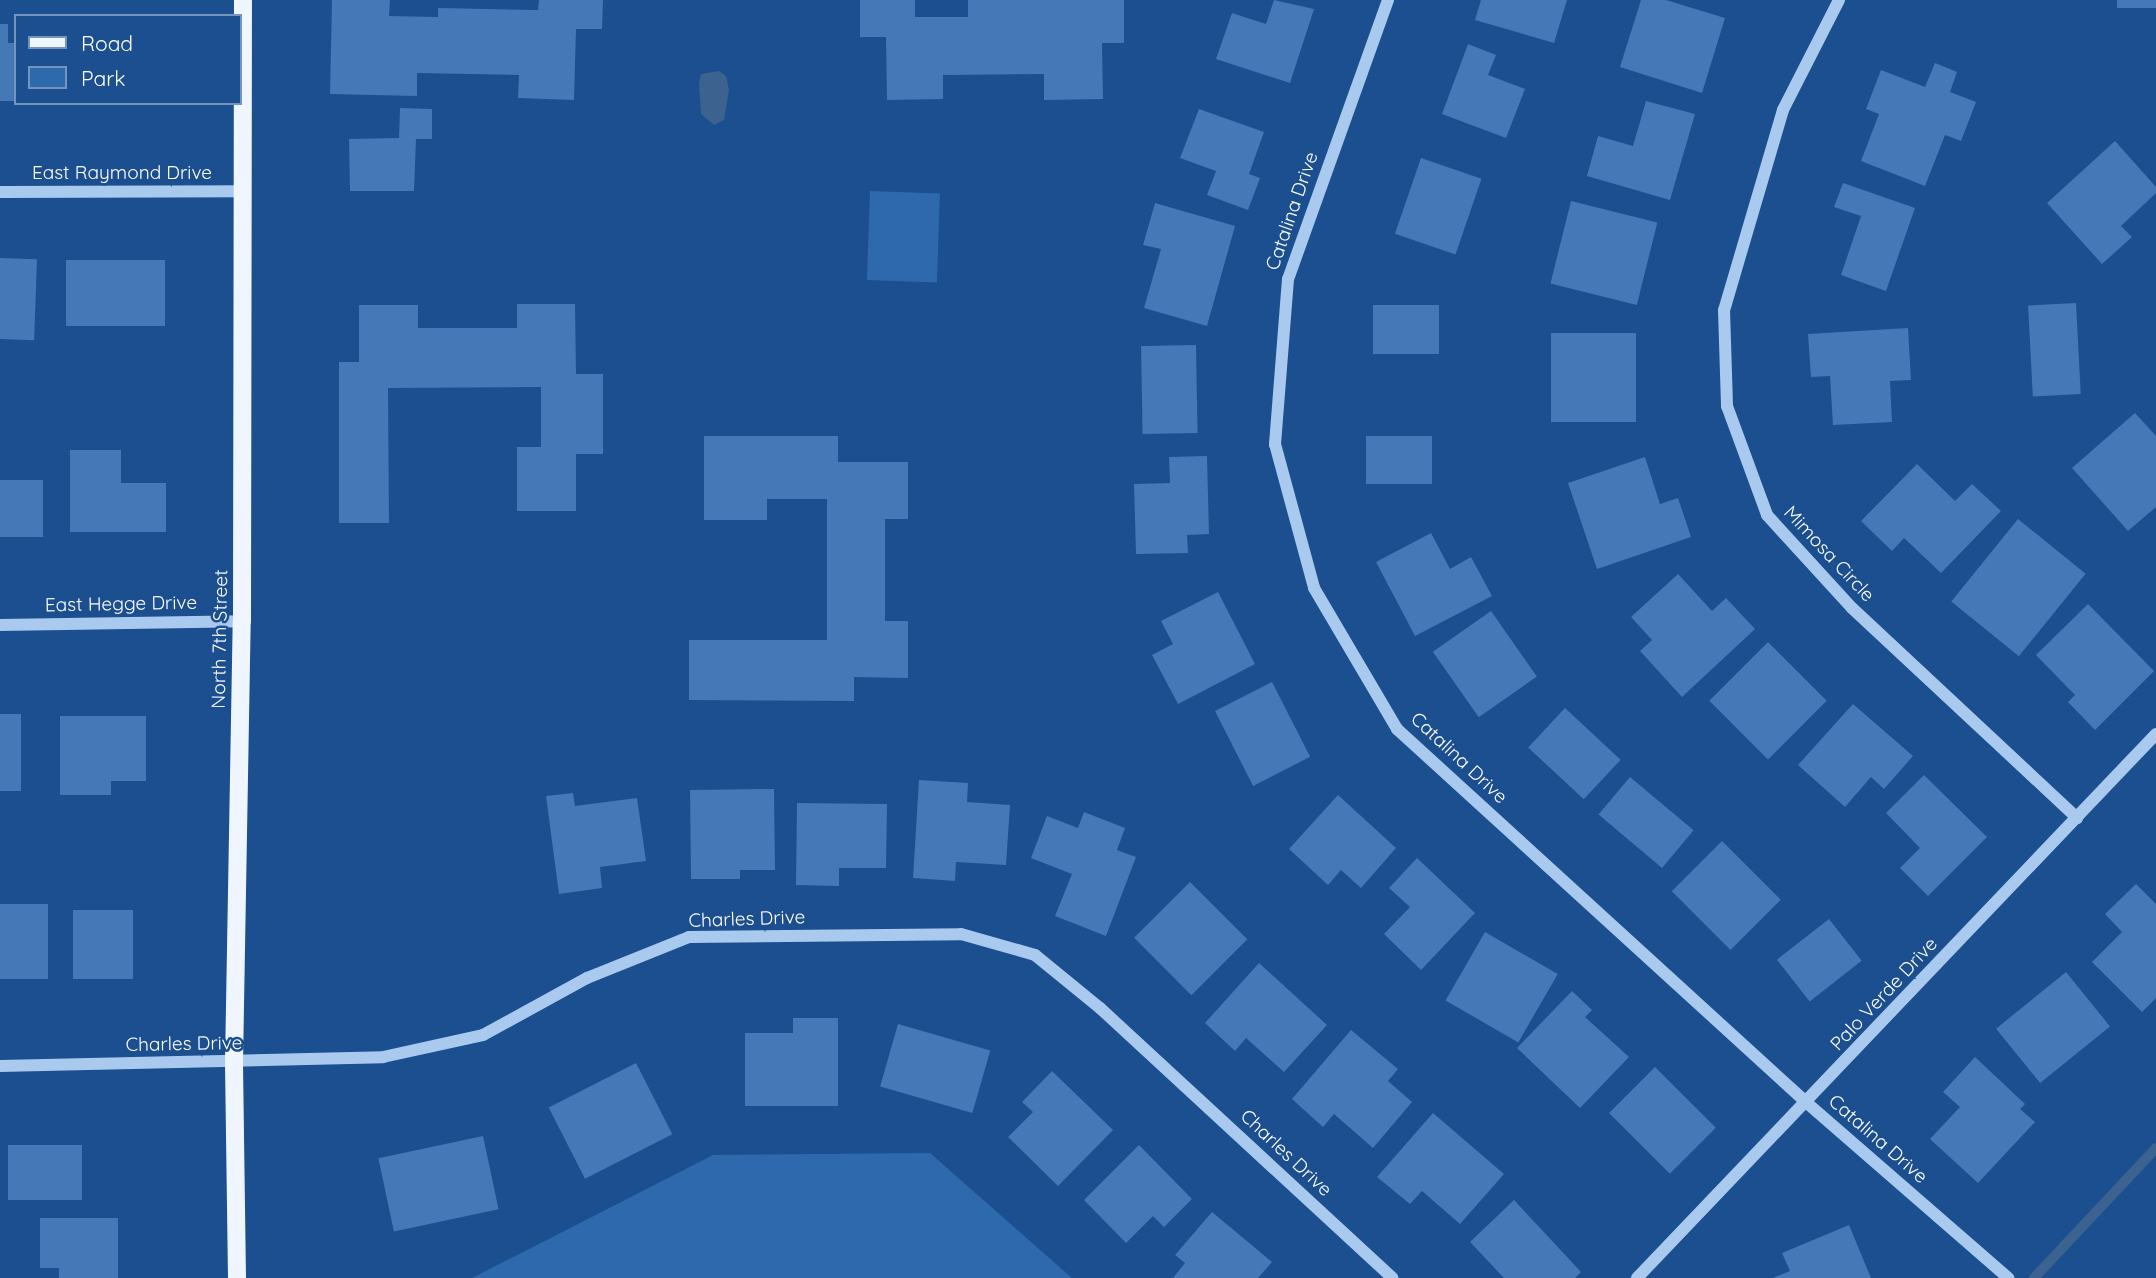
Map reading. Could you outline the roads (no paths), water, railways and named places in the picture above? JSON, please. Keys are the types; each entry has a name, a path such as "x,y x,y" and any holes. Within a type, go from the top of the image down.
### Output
{"main road":[{"name":"North 7th Street","path":"237,1278 234,1063 242,621 245,191 243,0"}],"street":[{"name":"Catalina Drive","path":"1388,0 1288,279 1275,444 1314,589 1397,729 1807,1103 2008,1278"},
{"name":"Mimosa Circle","path":"1839,0 1783,110 1724,310 1727,406 1767,515 1852,608 2077,818"},
{"name":"East Raymond Drive","path":"0,192 245,191"},
{"name":"East Hegge Drive","path":"0,625 242,621"},
{"name":"Palo Verde Drive","path":"1637,1278 1807,1103 2156,734"},
{"name":"Charles Drive","path":"0,1066 234,1063 383,1057 483,1035 587,978 689,937 961,934 1035,956 1046,964 1100,1008 1393,1278"}],"waterway":[{"path":"2034,1278 2156,1148"}]}
